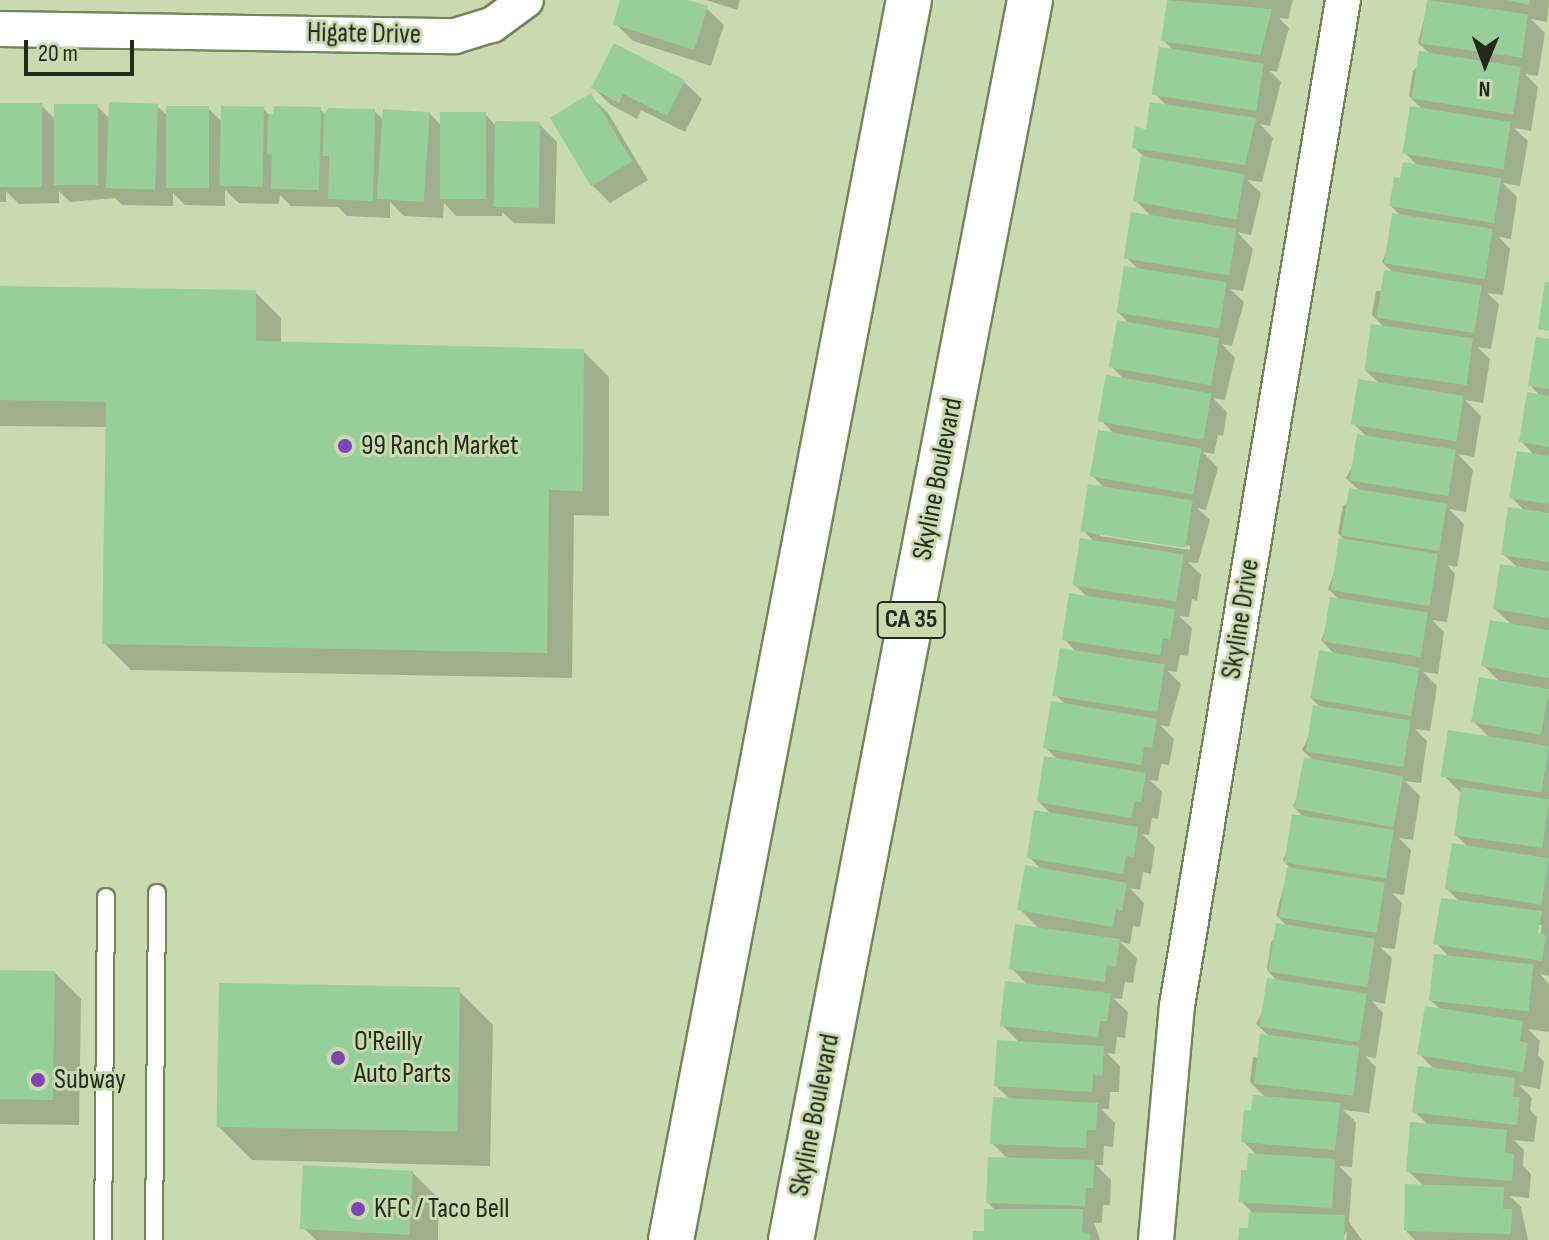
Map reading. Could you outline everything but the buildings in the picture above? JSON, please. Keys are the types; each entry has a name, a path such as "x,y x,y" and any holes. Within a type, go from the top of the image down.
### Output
{"main road":[{"path":"671,1240 909,0"},
{"name":"Skyline Boulevard","path":"791,1240 1030,0"}],"street":[{"name":"Higate Drive","path":"0,29 455,36 502,20 526,0"},
{"name":"Skyline Drive","path":"1156,1240 1177,1006 1343,0"}],"lane":[{"path":"154,1240 157,893"},
{"path":"103,1240 106,897"}],"place":[{"name":"99 Ranch Market","path":"345,446"},
{"name":"O'Reilly Auto Parts","path":"338,1058"},
{"name":"Subway","path":"38,1080"},
{"name":"KFC / Taco Bell","path":"358,1209"}]}
